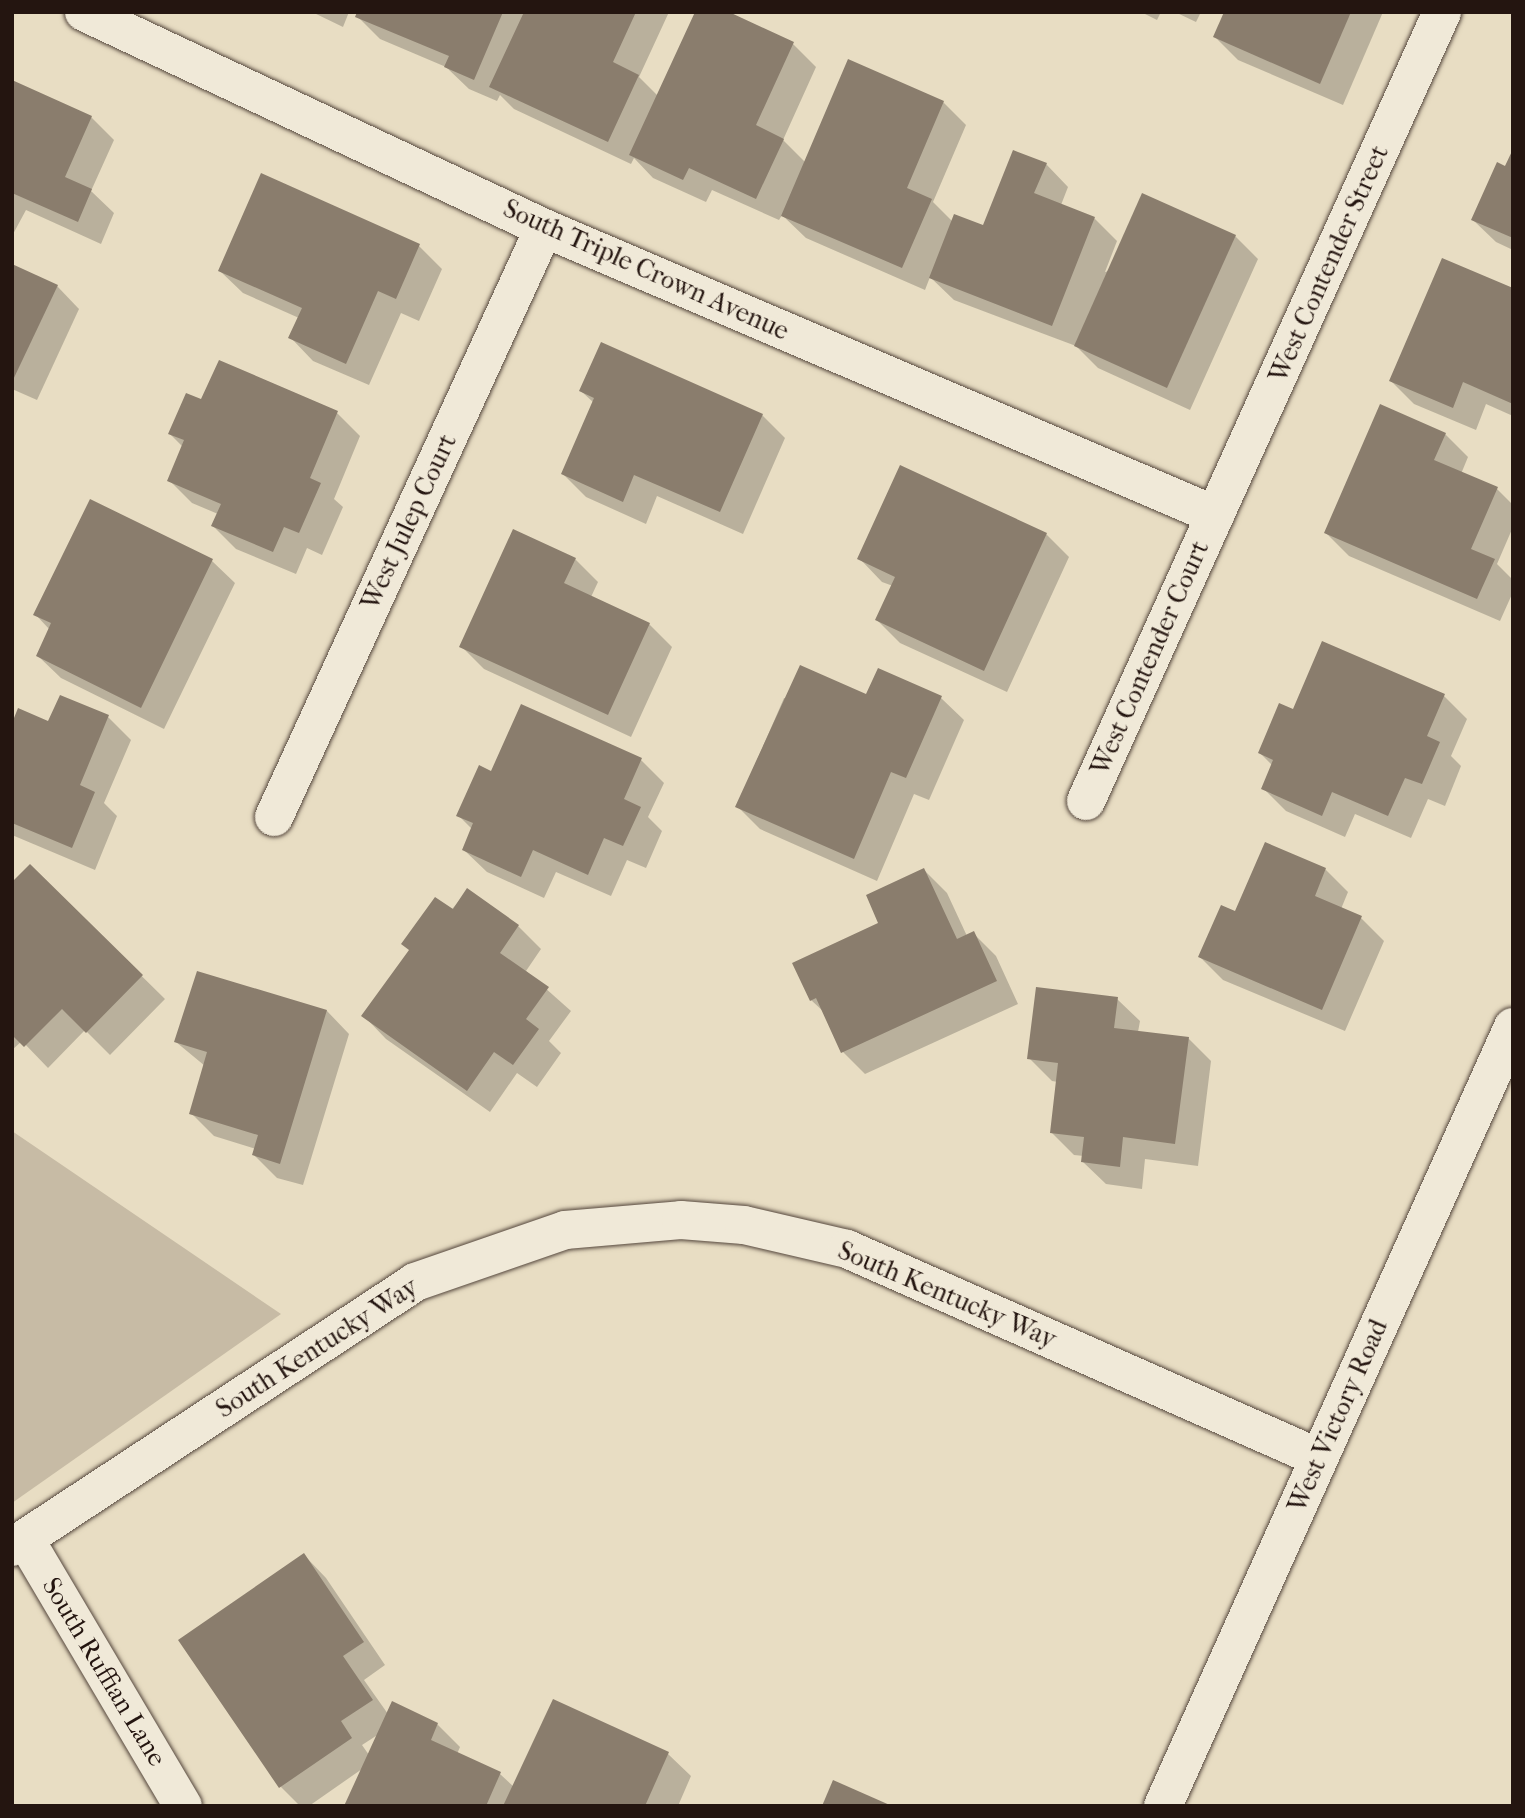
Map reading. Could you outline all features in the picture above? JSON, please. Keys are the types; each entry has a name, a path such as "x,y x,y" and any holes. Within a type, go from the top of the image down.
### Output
{"street":[{"name":"South Triple Crown Avenue","path":"84,12 544,228 1215,515"},
{"name":"West Contender Street","path":"1215,515 1442,12"},
{"name":"West Julep Court","path":"274,817 544,228"},
{"name":"West Contender Court","path":"1086,801 1215,515"},
{"name":"West Victory Road","path":"1163,1806 1513,1027"},
{"name":"South Kentucky Way","path":"19,1543 415,1282 565,1230 681,1220 744,1225 847,1249 1319,1458"},
{"name":"South Ruffian Lane","path":"19,1543 183,1806"}],"shaded area":[{"path":"12,1131 281,1314 12,1503"}],"building":[{"path":"357,12 503,12 474,80 444,67 449,56 355,17"},
{"path":"524,12 636,12 613,62 639,75 608,142 489,87"},
{"path":"695,12 729,12 794,42 756,125 784,139 756,199 689,168 683,180 629,155"},
{"path":"1224,12 1351,12 1320,84 1213,37"},
{"path":"848,59 944,101 907,188 932,199 902,268 781,216"},
{"path":"12,80 92,116 65,177 92,189 78,222 12,193"},
{"path":"1513,149 1513,238 1471,220 1497,162 1505,166"},
{"path":"1013,150 1047,163 1034,193 1095,217 1052,326 929,278 954,214 983,225"},
{"path":"261,173 420,244 396,299 378,291 346,364 288,338 302,308 218,271"},
{"path":"1142,193 1236,235 1167,388 1074,346"},
{"path":"1442,258 1513,288 1513,404 1463,382 1453,408 1389,381"},
{"path":"12,264 58,285 12,382"},
{"path":"601,342 763,414 720,512 634,475 623,502 561,474 594,398 579,391"},
{"path":"219,360 338,411 310,478 321,483 299,533 284,527 273,552 211,526 221,504 167,481 184,440 168,434 186,393 201,399"},
{"path":"1380,404 1446,433 1434,460 1498,487 1471,549 1495,559 1477,599 1324,533"},
{"path":"900,465 1047,533 984,671 875,620 895,577 857,559"},
{"path":"90,499 213,559 141,708 36,656 51,623 33,615"},
{"path":"513,529 576,558 564,583 650,623 608,715 459,647"},
{"path":"1322,641 1445,694 1427,736 1440,742 1422,784 1405,778 1388,816 1332,792 1322,816 1261,789 1273,760 1258,753 1279,703 1293,709"},
{"path":"800,665 866,694 878,668 942,696 906,778 891,772 854,859 735,807"},
{"path":"60,695 109,715 80,785 95,792 72,848 12,823 12,723 18,708 48,721"},
{"path":"521,704 642,758 624,799 641,807 623,846 604,838 588,875 533,850 521,877 462,850 473,823 456,816 479,765 491,771"},
{"path":"1265,842 1326,868 1315,896 1362,916 1322,1010 1198,957 1221,905 1235,911"},
{"path":"30,864 143,975 86,1033 62,1009 24,1047 12,1035 12,882"},
{"path":"924,868 957,939 974,931 997,981 841,1053 816,998 810,1001 792,963 878,923 866,895"},
{"path":"467,888 519,925 500,953 549,987 526,1019 539,1029 513,1065 494,1052 467,1091 361,1016 409,950 401,944 435,897 453,909"},
{"path":"197,971 327,1010 280,1164 252,1155 258,1135 189,1114 207,1052 174,1042"},
{"path":"1036,987 1118,997 1114,1028 1189,1037 1175,1144 1123,1137 1120,1167 1081,1162 1084,1137 1050,1133 1058,1063 1027,1059"},
{"path":"304,1553 364,1642 343,1656 373,1700 341,1721 352,1738 279,1788 178,1640"},
{"path":"553,1699 669,1752 645,1806 503,1806"},
{"path":"392,1701 438,1723 431,1740 501,1772 486,1806 344,1806"},
{"path":"833,1780 892,1806 822,1806"}]}
